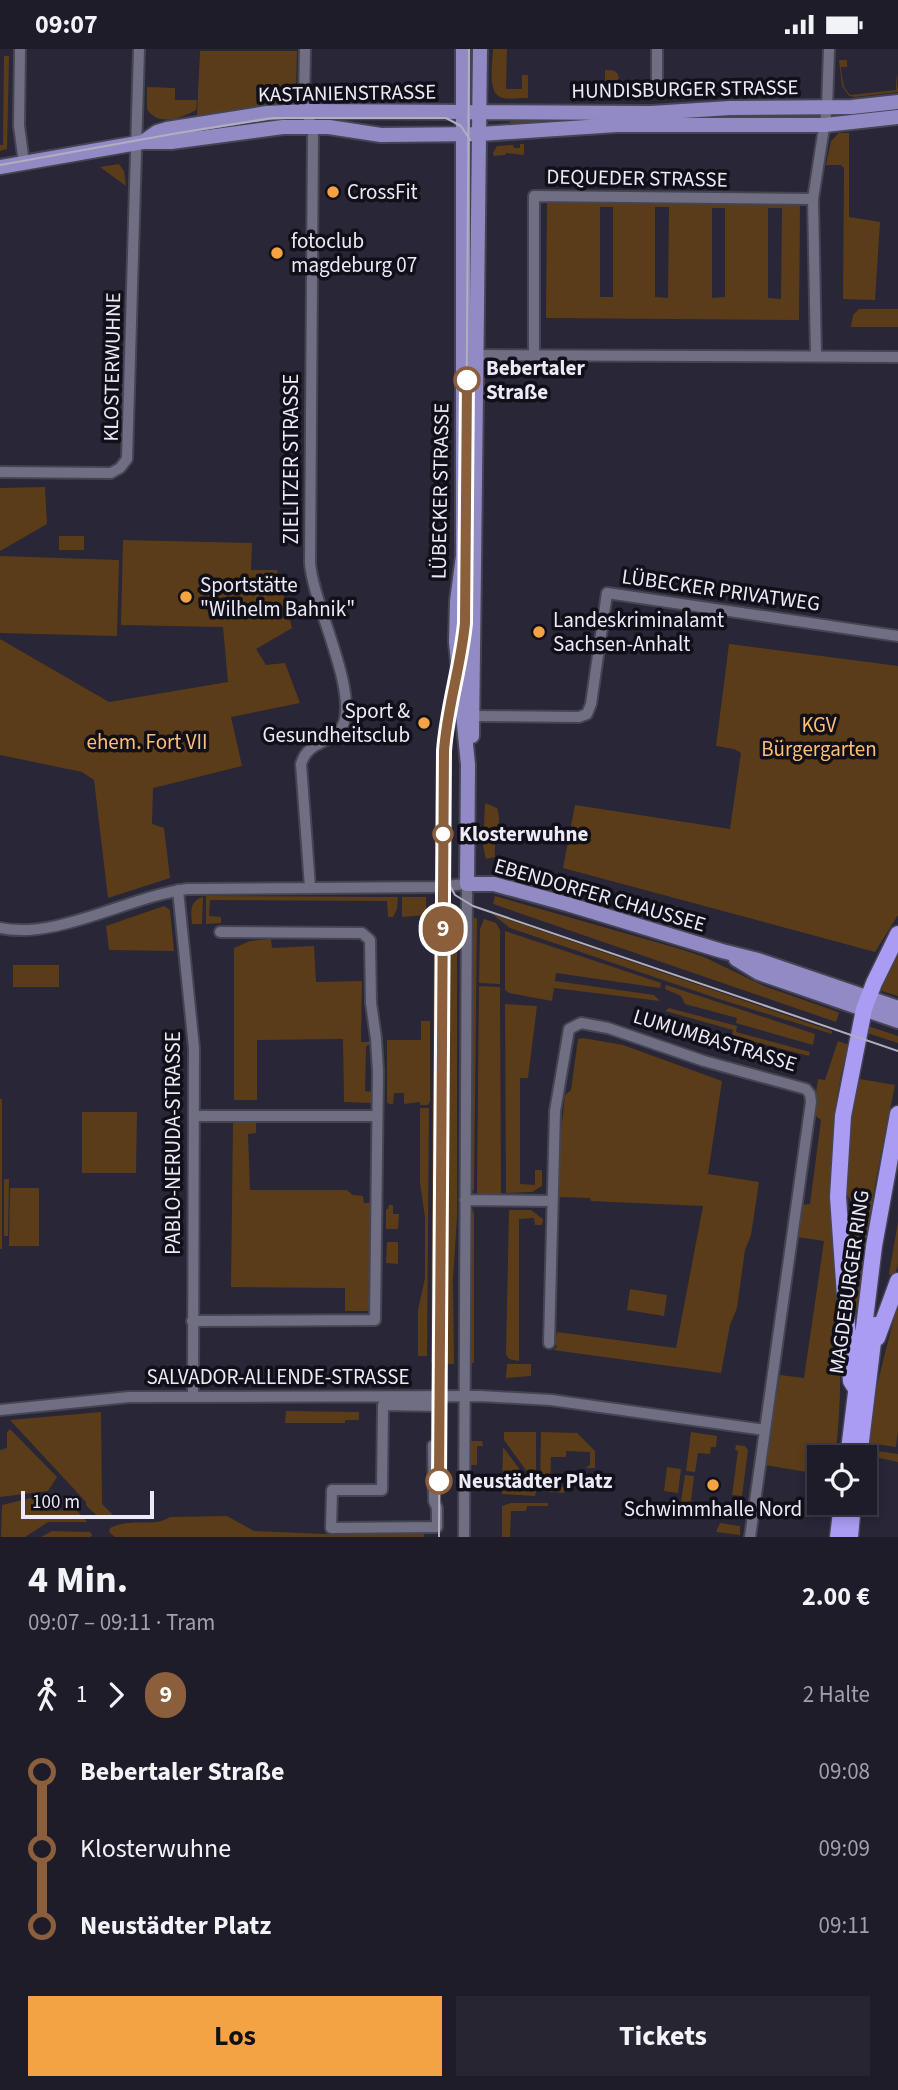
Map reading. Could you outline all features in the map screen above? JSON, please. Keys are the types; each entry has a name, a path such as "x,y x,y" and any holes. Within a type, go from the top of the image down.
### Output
{"highway":[{"path":"856,1389 850,1381 843,1291 839,1159 846,1095 866,1003 898,934"},
{"name":"MAGDEBURGER RING","path":"850,1445 874,1246 898,1114"},
{"name":"MAGDEBURGER RING","path":"861,1445 884,1255 898,1170"},
{"path":"872,1346 898,1281"},
{"path":"838,1537 841,1515"},
{"path":"850,1537 852,1515"}],"main road":[{"name":"LÜBECKER STRASSE","path":"463,49 472,111"},
{"name":"LÜBECKER STRASSE","path":"467,884 468,765 473,716 476,355 472,111 480,49"},
{"name":"HUNDISBURGER STRASSE","path":"472,111 651,113 730,108 827,108 898,102"},
{"name":"KASTANIENSTRASSE","path":"140,143 167,129 267,113 472,111"},
{"name":"HUNDISBURGER STRASSE","path":"472,134 617,125 825,125 898,117"},
{"name":"KASTANIENSTRASSE","path":"0,167 140,143 171,142 262,128 312,126 381,135 472,134"},
{"name":"LÜBECKER STRASSE","path":"468,765 456,642 457,601 463,556 472,134"},
{"name":"EBENDORFER CHAUSSEE","path":"467,884 494,884 758,960 866,1003 898,1021"},
{"name":"EBENDORFER CHAUSSEE","path":"866,1003 898,1008"}],"street":[{"path":"20,49 19,127 24,163"},
{"name":"KLOSTERWUHNE","path":"0,473 110,473 120,468 127,459 140,143 139,49"},
{"name":"ZIELITZER STRASSE","path":"305,49 306,111 312,126 310,563 317,599 341,677 345,708 340,730 311,747 301,764 310,887"},
{"path":"657,49 657,89"},
{"path":"816,356 813,199 827,108 829,49"},
{"name":"DEQUEDER STRASSE","path":"534,354 534,196 813,199"},
{"path":"476,355 898,357"},
{"name":"LÜBECKER PRIVATWEG","path":"473,716 579,717 587,714 591,704 607,593 898,636"},
{"path":"0,928 29,931 50,927 150,895 178,890 214,887 435,887 467,884 464,1537"},
{"name":"PABLO-NERUDA-STRASSE","path":"178,890 192,1020 193,1397"},
{"path":"192,1321 375,1320 377,1055 368,936 362,933 220,932"},
{"name":"LUMUMBASTRASSE","path":"549,1343 556,1102 567,1032 573,1025 584,1023 616,1030 695,1058 806,1089 811,1102 765,1430"},
{"path":"194,1116 377,1116"},
{"path":"465,1200 552,1201"},
{"name":"SALVADOR-ALLENDE-STRASSE","path":"0,1410 110,1398 464,1397 551,1400 765,1430"},
{"path":"383,1405 438,1406 438,1445 433,1446 433,1501 437,1527 331,1528 332,1490 382,1490 383,1405"},
{"path":"750,1537 765,1430"}],"green space":[{"path":"493,49 507,49 506,89 522,89 522,75 528,75 528,98 506,98 496,94 492,82"},
{"path":"200,51 297,51 296,90 286,103 186,121 197,115"},
{"path":"4,56 9,56 7,149 0,151 0,145 3,145"},
{"path":"839,60 847,60 847,67 841,67 841,70 844,87 850,95 896,90 896,73 898,92 849,96 842,86"},
{"path":"605,70 617,73 619,78 615,84 605,86"},
{"path":"147,87 175,88 175,100 197,100 196,110 177,118 157,118 147,109"},
{"path":"800,113 800,116 723,116 509,127 510,120 570,121 600,117"},
{"path":"839,133 849,133 849,217 880,222 875,300 843,299 844,168 841,165 826,165 831,141"},
{"path":"520,144 524,144 524,155 506,153 494,156 497,146 513,145 514,148 520,148"},
{"path":"119,164 124,171 126,186 100,167"},
{"path":"547,202 800,204 799,320 546,318","holes":["600,207 613,207 613,297 600,297","655,207 669,207 668,298 655,297","712,208 725,208 725,297 712,298","768,208 782,208 781,299 768,298"]},
{"path":"859,309 898,309 898,327 851,327 853,315"},
{"path":"45,487 47,524 0,551 0,488"},
{"path":"59,536 84,536 84,550 59,550"},
{"name":"ehem. Fort VII","path":"123,540 252,543 251,570 277,570 292,628 256,649 266,665 285,663 300,703 231,717 242,766 153,788 152,824 164,828 170,878 108,898 94,780 82,772 0,755 0,639 109,702 228,682 223,627 121,625"},
{"path":"0,556 119,560 117,636 0,633"},
{"name":"KGV Bürgergarten","path":"729,644 898,666 898,915 875,952 563,868 575,805 730,829 741,753 716,746"},
{"path":"485,803 497,808 499,813 495,857 486,859 483,846"},
{"path":"206,896 398,897 393,917 388,917 387,901 210,900 209,916 221,917 221,923 206,924"},
{"path":"495,896 704,957 764,986 835,1011 839,1013 836,1022 493,904"},
{"path":"203,897 202,924 192,924 193,904"},
{"path":"402,897 426,897 426,915 402,917"},
{"path":"164,906 170,910 174,951 109,950 106,926"},
{"path":"492,914 832,1031 832,1034 510,928"},
{"path":"451,918 457,918 457,1218 453,1279 454,1364 447,1364"},
{"path":"473,918 477,918 474,1192 471,1187"},
{"path":"436,919 441,919 438,1363 431,1363 434,925"},
{"path":"484,919 496,923 500,930 500,984 479,983 480,929"},
{"path":"505,931 661,983 660,988 556,973 555,981 654,995 660,1001 554,988 552,1001 509,993 505,990"},
{"path":"271,939 272,948 314,946 316,982 362,981 361,1042 372,1044 366,1046 365,1091 373,1092 373,1103 344,1102 343,1039 257,1040 257,1100 234,1100 234,948 250,941"},
{"path":"898,948 898,996 879,990"},
{"path":"13,965 59,965 59,987 13,987"},
{"path":"666,985 815,1034 813,1045 736,1023 737,1018 685,1004 681,996 665,989"},
{"path":"479,986 500,987 501,1196 484,1197 477,1193"},
{"path":"505,1004 537,1006 528,1078 520,1078 520,1184 535,1185 535,1170 542,1170 542,1186 532,1192 506,1193"},
{"path":"669,1008 737,1026 736,1032 810,1052 809,1056 732,1036 733,1030 665,1011"},
{"path":"421,1021 430,1021 430,1101 428,1105 420,1105 420,1102 404,1104 404,1093 394,1093 393,1104 389,1104 387,1040 421,1040"},
{"path":"865,1025 898,1036 898,1043 864,1032"},
{"path":"578,1039 623,1045 722,1081 708,1174 759,1182 737,1308 730,1325 721,1373 553,1350 557,1347 557,1332 676,1348 703,1206 559,1197 560,1142 565,1095 571,1090"},
{"path":"838,1041 849,1045 839,1083 832,1161 840,1357 836,1445 807,1445 807,1472 765,1465 780,1375 804,1378 824,1241 797,1237 801,1205 810,1204 821,1120 813,1114 818,1079 825,1080"},
{"path":"854,1078 895,1085 875,1184 854,1326 854,1347 850,1229 859,1224 857,1208 843,1190"},
{"path":"2,1099 2,1249 0,1249"},
{"path":"420,1108 429,1108 427,1356 418,1356 418,1310 425,1278 425,1217 420,1183"},
{"path":"82,1112 137,1112 136,1173 82,1173"},
{"path":"233,1122 256,1122 256,1133 248,1134 250,1190 347,1190 353,1195 363,1196 364,1203 373,1203 370,1311 345,1311 345,1288 231,1287"},
{"path":"4,1179 9,1179 8,1236 4,1236"},
{"path":"10,1188 39,1188 39,1246 9,1246"},
{"path":"393,1205 393,1214 399,1214 398,1229 386,1229 386,1209"},
{"path":"474,1210 474,1363 471,1363 470,1216"},
{"path":"509,1210 531,1210 543,1219 542,1225 535,1225 534,1218 519,1219 519,1361 509,1359 506,1354"},
{"path":"898,1222 898,1265 894,1278 889,1274"},
{"path":"387,1242 398,1242 398,1264 386,1263"},
{"path":"630,1289 667,1295 664,1316 627,1310"},
{"path":"898,1302 896,1447 869,1443 874,1397"},
{"path":"507,1364 531,1364 531,1376 506,1378"},
{"path":"286,1411 359,1412 359,1420 345,1420 345,1423 285,1423"},
{"path":"101,1412 102,1504 114,1516 106,1518 98,1516 86,1505 10,1420"},
{"path":"10,1429 57,1477 48,1491 0,1497 0,1450 7,1448 7,1432"},
{"path":"504,1432 536,1432 536,1484 504,1440"},
{"path":"541,1432 577,1433 595,1451 595,1468 585,1468 590,1465 590,1452 566,1451 566,1457 551,1457 550,1486 564,1487 564,1493 540,1491"},
{"path":"691,1432 717,1436 716,1447 711,1447 710,1454 698,1453 695,1472 686,1471"},
{"path":"469,1441 482,1441 483,1446 477,1446 477,1465 468,1465"},
{"path":"736,1445 745,1446 748,1450 742,1496 732,1495 738,1451 735,1450"},
{"path":"503,1447 536,1491 535,1496 502,1494"},
{"path":"877,1451 898,1454 898,1462 877,1458"},
{"path":"667,1467 681,1469 678,1493 664,1491"},
{"path":"685,1475 694,1476 689,1517 679,1515"},
{"path":"51,1493 41,1501 40,1511 68,1510 71,1504 87,1522 48,1522 25,1537 1,1537 2,1505"},
{"path":"511,1503 548,1503 548,1506 527,1506 526,1511 511,1511 510,1537 502,1537 502,1506"},
{"path":"227,1516 254,1531 347,1535 424,1529 424,1537 115,1537 109,1532 110,1528 118,1525 157,1522 170,1517"},
{"path":"720,1523 740,1526 740,1535 716,1532"},
{"path":"52,1531 90,1532 92,1535 41,1537"}],"tram line":[{"path":"439,1537 444,751 465,623 469,49"},
{"path":"0,165 272,118 446,118 461,126 470,140"},
{"name":"9","path":"439,1481 444,751 446,725 465,623 467,380"},
{"path":"445,877 455,895 473,906 898,1051"}],"place":[{"name":"CrossFit","path":"333,192"},
{"name":"fotoclub magdeburg 07","path":"277,253"},
{"name":"Bebertaler Straße","path":"467,380"},
{"name":"Sportstätte \"Wilhelm Bahnik\"","path":"186,597"},
{"name":"Landeskriminalamt Sachsen-Anhalt","path":"539,632"},
{"name":"Sport & Gesundheitsclub","path":"424,723"},
{"name":"Klosterwuhne","path":"443,834"},
{"name":"Neustädter Platz","path":"439,1481"},
{"name":"Schwimmhalle Nord","path":"713,1485"}]}
